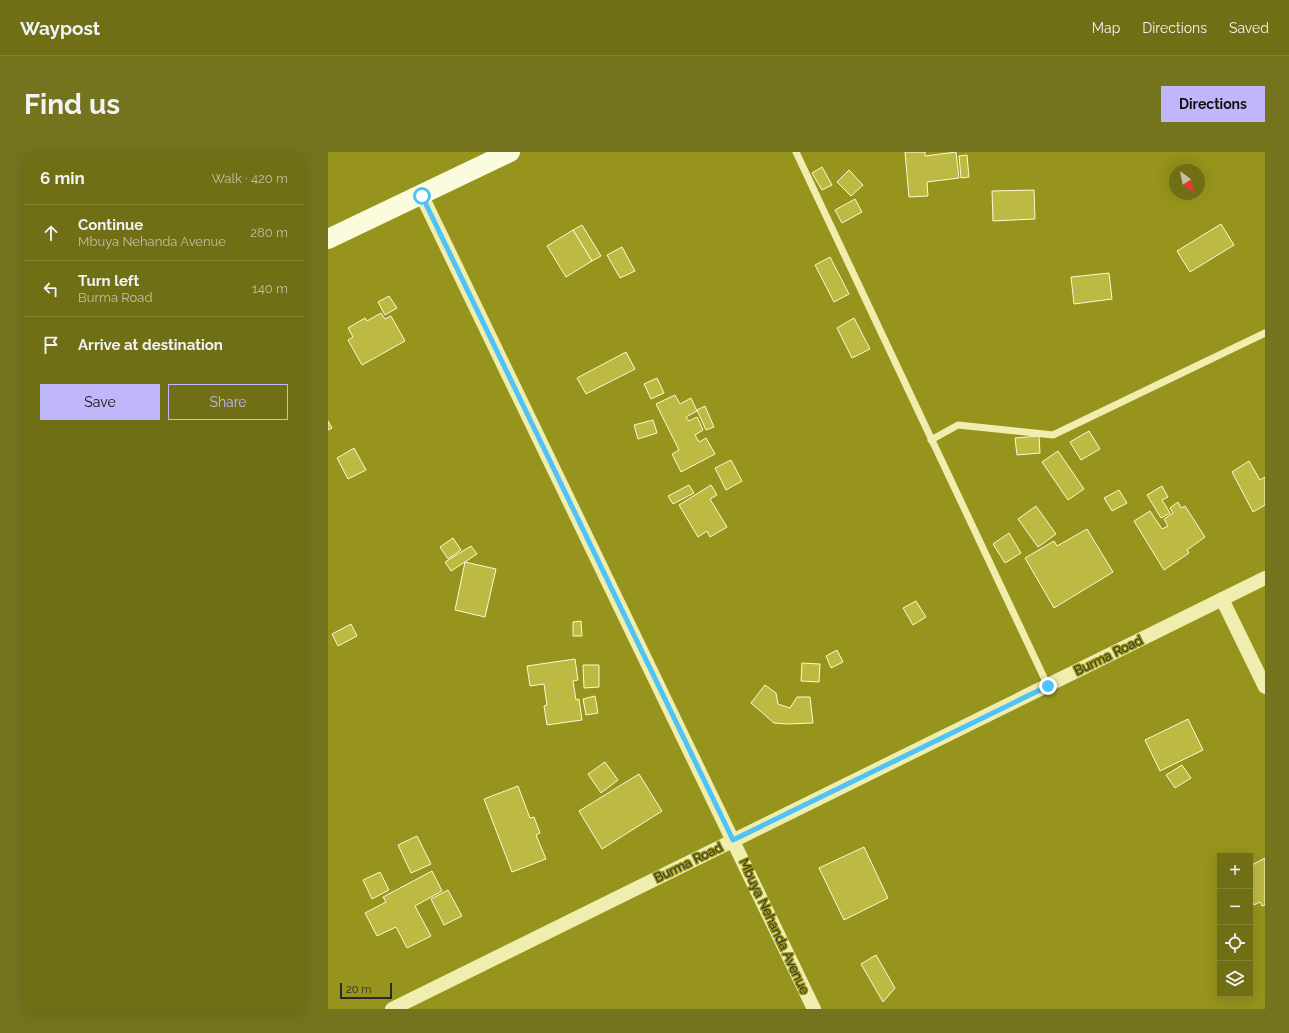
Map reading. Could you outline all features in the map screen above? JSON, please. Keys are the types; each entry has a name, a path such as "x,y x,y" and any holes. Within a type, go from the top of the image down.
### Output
{"main road":[{"path":"328,240 422,196 510,152"}],"street":[{"name":"Mbuya Nehanda Avenue","path":"422,196 814,1009"},
{"name":"Burma Road","path":"392,1009 1265,578"},
{"path":"1222,599 1265,687"}],"lane":[{"path":"796,152 1048,686"},
{"path":"931,440 958,425 1053,435 1265,333"}],"building":[{"path":"905,152 925,152 925,156 956,152 959,178 927,182 928,196 909,197"},
{"path":"967,155 969,177 961,178 959,156"},
{"path":"822,167 832,185 822,190 812,173"},
{"path":"849,170 863,185 851,196 837,182"},
{"path":"1034,190 1035,219 993,221 992,191"},
{"path":"855,199 862,212 842,223 835,210"},
{"path":"1221,224 1234,245 1190,272 1177,251"},
{"path":"582,225 601,256 592,261 573,230"},
{"path":"573,230 592,261 566,277 547,246"},
{"path":"622,247 635,271 620,278 607,255"},
{"path":"830,257 849,294 834,302 815,265"},
{"path":"1109,273 1112,299 1074,304 1071,277"},
{"path":"389,296 397,308 385,315 378,302"},
{"path":"381,313 385,319 391,316 405,341 362,365 348,340 353,337 348,328 365,318 367,321"},
{"path":"854,318 870,349 852,358 837,328"},
{"path":"626,352 635,369 586,394 577,378"},
{"path":"657,378 664,393 651,399 644,384"},
{"path":"675,395 680,404 691,398 697,411 686,417 689,421 697,417 703,430 695,435 699,442 706,438 715,454 681,472 672,454 679,450 656,404"},
{"path":"705,406 714,427 706,430 697,410"},
{"path":"653,420 657,433 638,439 634,425"},
{"path":"328,421 332,428 328,430"},
{"path":"1089,431 1100,449 1081,460 1070,442"},
{"path":"1039,436 1040,453 1017,455 1015,438"},
{"path":"354,448 366,470 348,479 337,458"},
{"path":"1058,451 1084,489 1068,500 1042,462"},
{"path":"731,460 742,481 726,490 715,468"},
{"path":"1249,461 1260,480 1265,477 1265,505 1253,512 1232,472"},
{"path":"689,485 694,493 673,504 668,496"},
{"path":"711,485 717,495 710,499 727,527 710,537 707,531 698,537 679,505"},
{"path":"1162,486 1168,497 1162,500 1170,513 1161,518 1147,495"},
{"path":"1119,490 1127,503 1112,511 1104,498"},
{"path":"1178,502 1181,508 1185,506 1205,537 1187,550 1189,553 1164,570 1134,521 1150,511 1162,529 1168,526 1164,519 1173,513 1170,508"},
{"path":"1036,506 1056,534 1038,547 1018,519"},
{"path":"1087,529 1113,572 1054,608 1025,558 1054,541 1057,546"},
{"path":"1009,533 1021,553 1005,563 993,544"},
{"path":"453,538 461,550 448,559 440,547"},
{"path":"471,546 477,554 451,571 445,562"},
{"path":"465,562 496,569 485,617 455,610"},
{"path":"916,601 926,617 913,625 903,608"},
{"path":"581,621 582,636 573,636 573,622"},
{"path":"351,624 357,636 338,646 332,634"},
{"path":"837,650 843,662 831,668 826,656"},
{"path":"575,659 578,680 573,681 576,700 579,699 582,720 547,725 544,706 547,705 544,684 530,686 527,666"},
{"path":"802,663 820,664 819,682 801,681"},
{"path":"583,665 599,665 599,687 584,688"},
{"path":"765,685 776,693 778,704 790,708 797,697 810,697 813,723 774,723 751,703"},
{"path":"595,696 598,713 586,715 583,699"},
{"path":"1188,719 1203,750 1160,771 1145,740"},
{"path":"605,762 618,780 601,793 588,774"},
{"path":"1182,765 1191,778 1175,788 1166,775"},
{"path":"639,774 662,811 602,849 579,811"},
{"path":"518,786 530,818 534,817 540,833 536,835 546,859 512,872 484,799"},
{"path":"417,836 431,864 411,873 398,845"},
{"path":"864,847 888,898 844,920 819,868"},
{"path":"1265,858 1265,905 1262,906 1260,902 1254,905 1253,903 1253,864"},
{"path":"432,871 442,891 415,906 431,936 407,948 396,927 377,936 365,913 386,902 383,897"},
{"path":"380,872 389,890 372,899 363,880"},
{"path":"448,890 462,916 444,925 431,899"},
{"path":"876,955 895,988 883,1002 861,964"}],"route":[{"path":"422,196 733,840 1048,686"}]}
